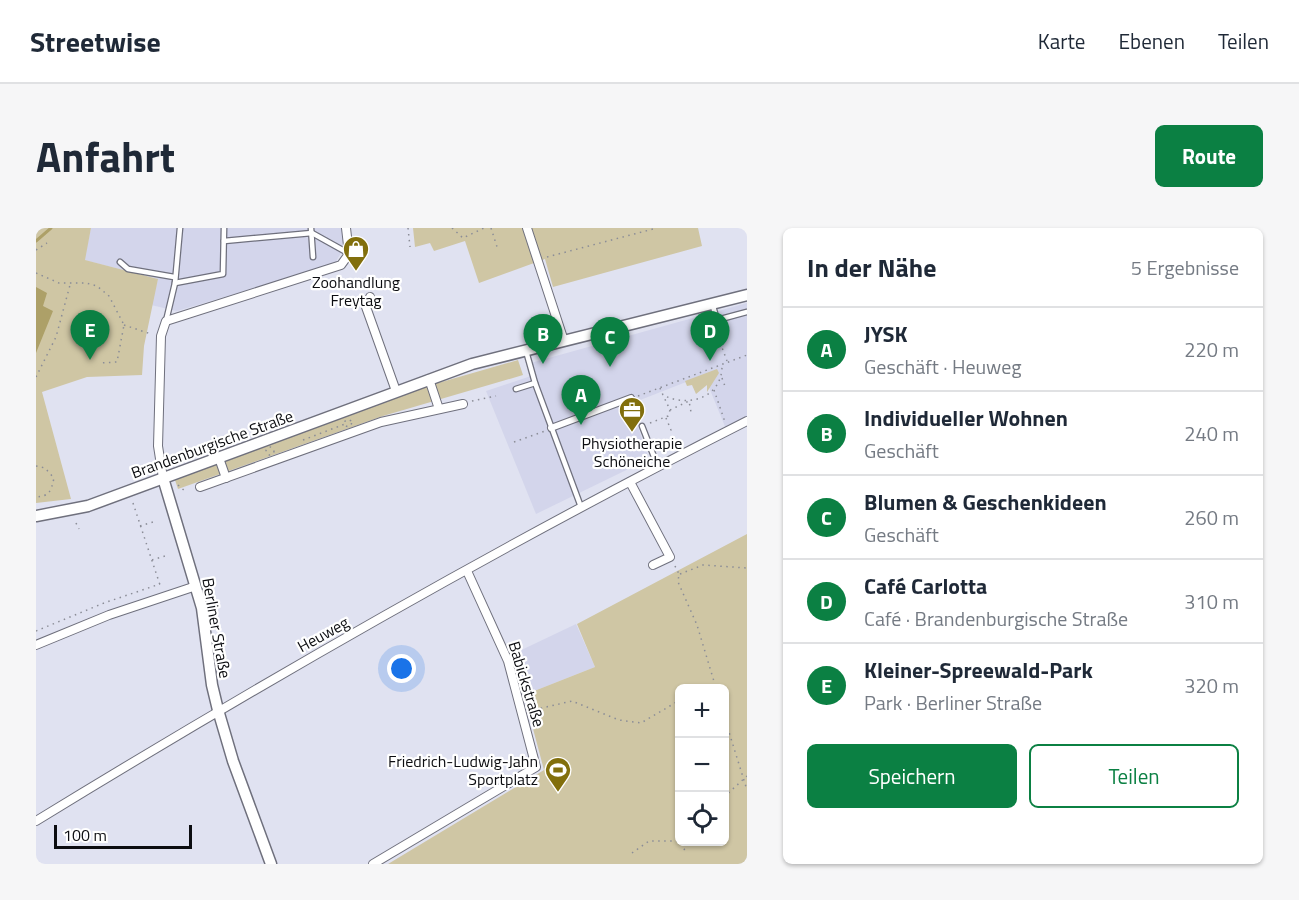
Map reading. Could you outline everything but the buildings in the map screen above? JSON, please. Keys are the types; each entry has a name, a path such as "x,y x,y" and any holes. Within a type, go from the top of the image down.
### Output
{"street":[{"path":"166,321 341,265 349,254 346,228"},
{"path":"527,228 564,341"},
{"name":"Brandenburgische Straße","path":"36,516 80,509 429,379 526,351 747,295"},
{"path":"370,297 366,307 396,391"},
{"name":"Berliner Straße","path":"166,321 161,336 158,446 163,478 196,586 218,710 233,761 271,864"},
{"path":"429,379 439,409"},
{"path":"551,428 631,398"},
{"path":"200,488 381,422 463,404"},
{"name":"Heuweg","path":"36,821 218,710 581,507 747,422"},
{"path":"219,458 226,478"},
{"path":"630,482 670,557 653,565"},
{"name":"Babickstraße","path":"373,864 536,767 508,661 466,571"},
{"path":"36,645 109,615 196,586"}],"lane":[{"path":"166,321 175,283 180,228"},
{"path":"175,283 223,274 224,228"},
{"path":"224,242 311,231 349,254"},
{"path":"311,231 313,257"},
{"path":"120,262 128,269 174,277"},
{"path":"712,303 717,320 747,312"},
{"path":"526,351 535,383 581,507"},
{"path":"516,389 535,383"},
{"path":"642,426 658,467"}],"path":[{"path":"408,228 410,248"},
{"path":"452,228 463,238 484,228"},
{"path":"491,228 498,250"},
{"path":"538,260 657,228"},
{"path":"36,250 47,243"},
{"path":"36,273 59,283 71,285 86,283 97,286 109,296 123,325 117,362 100,363"},
{"path":"36,377 56,337 71,285"},
{"path":"123,325 161,336"},
{"path":"713,325 728,362"},
{"path":"713,345 720,342"},
{"path":"722,377 714,390 670,410 666,417 642,426 631,398 747,355"},
{"path":"722,364 722,377 726,389"},
{"path":"660,387 670,410"},
{"path":"714,390 728,431"},
{"path":"663,395 676,400 689,401"},
{"path":"463,404 495,396"},
{"path":"689,401 691,412"},
{"path":"666,417 671,430 674,429"},
{"path":"294,443 345,424"},
{"path":"514,442 551,428"},
{"path":"36,466 45,468 54,478 52,491 46,496 36,497"},
{"path":"175,483 186,492"},
{"path":"133,503 164,597"},
{"path":"140,526 156,520"},
{"path":"76,523 79,529"},
{"path":"152,560 168,555"},
{"path":"670,557 679,574 678,582 697,625 714,683"},
{"path":"679,574 703,565 747,568"},
{"path":"36,631 104,603 160,584"},
{"path":"522,713 572,701 619,720 642,723 675,703"},
{"path":"729,732 747,790"},
{"path":"729,792 747,776"},
{"path":"632,853 649,841 675,841"},
{"path":"682,846 686,852"}],"shaded area":[{"path":"36,228 91,228 85,260 158,279 144,346 142,375 87,377 42,392 71,499 36,503"},
{"path":"91,228 343,228 346,244 334,265 177,311 151,305 158,279 84,260"},
{"path":"413,228 698,228 702,246 553,287 545,259 479,283 465,241 434,251 430,243 415,247"},
{"path":"36,287 47,293 43,306 53,311 36,353"},
{"path":"747,303 747,417 726,429 704,375 630,404 649,459 536,514 486,391 531,376 527,364"},
{"path":"518,360 523,375 383,416 178,489 175,480 400,394"},
{"path":"717,369 719,373 707,392 707,385 696,394 692,385 687,386 685,381"},
{"path":"747,534 747,864 388,864 544,770 524,695 595,667 577,624"},
{"path":"576,624 595,667 524,695 513,654"}],"waterway":[{"path":"36,241 51,228"}],"place":[{"name":"Zoohandlung Freytag","path":"356,272"},
{"name":"Kleiner-Spreewald-Park","path":"90,360"},
{"name":"Café Carlotta","path":"710,361"},
{"name":"Individueller Wohnen","path":"543,364"},
{"name":"Blumen & Geschenkideen","path":"610,367"},
{"name":"JYSK","path":"581,425"},
{"name":"Physiotherapie Schöneiche","path":"632,433"},
{"name":"Friedrich-Ludwig-Jahn Sportplatz","path":"558,793"}]}
